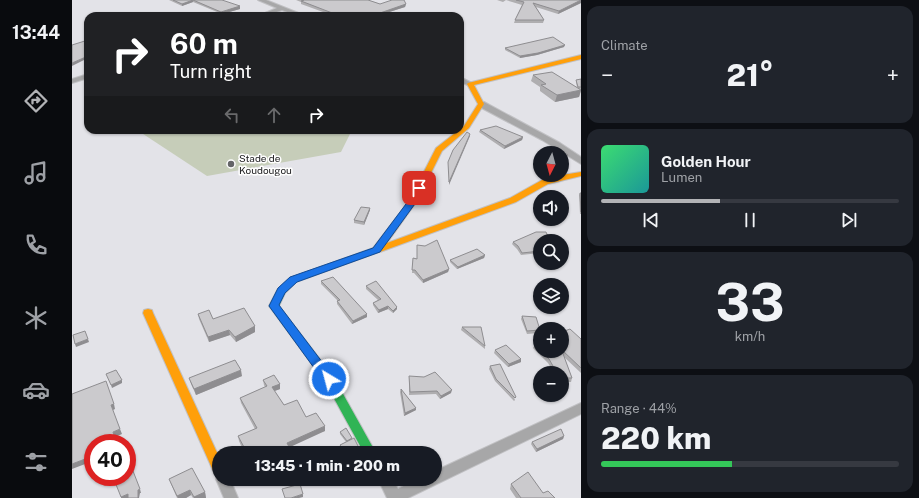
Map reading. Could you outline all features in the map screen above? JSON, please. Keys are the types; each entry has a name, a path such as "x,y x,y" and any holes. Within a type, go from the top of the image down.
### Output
{"street":[{"path":"261,0 292,12"},
{"path":"272,12 282,8"},
{"path":"464,82 470,84 581,57"},
{"path":"72,81 84,77"},
{"path":"470,84 481,104 504,118 540,135 581,161"},
{"path":"464,129 481,104"},
{"path":"377,250 413,201 439,150 458,134"},
{"path":"366,446 329,379 274,306 281,291 293,280 513,200 537,184 562,176 581,174"},
{"path":"148,313 212,455"},
{"path":"442,475 581,408"},
{"path":"226,486 231,498"},
{"path":"389,486 395,497 418,486"}],"green space":[{"name":"Stade de Koudougou","path":"143,134 350,134 341,152 207,176"}],"building":[{"path":"173,0 193,0 182,4"},
{"path":"193,0 222,0 240,6 221,12"},
{"path":"368,0 380,4 392,0 404,0 406,4 383,12 330,12 301,1"},
{"path":"516,0 581,0 559,11 533,3 544,20 515,20 524,2"},
{"path":"553,37 565,45 538,53 520,56 505,48"},
{"path":"84,41 84,58 72,63 72,45"},
{"path":"552,72 581,90 557,95 541,85 546,84 533,75"},
{"path":"581,79 581,87 578,87 576,80"},
{"path":"496,126 523,137 505,146 480,130"},
{"path":"467,132 470,134 449,182 448,162 453,150"},
{"path":"361,207 370,208 364,222 354,220"},
{"path":"536,232 546,232 547,234 533,234 533,252 522,253 518,246 513,242"},
{"path":"437,240 449,269 423,280 415,270 412,270 413,258 417,259 417,245 425,246"},
{"path":"477,249 485,255 458,267 450,260"},
{"path":"333,277 367,314 353,321 337,301 340,300 321,281"},
{"path":"376,281 397,307 393,311 388,306 379,310 373,303 381,299 366,286"},
{"path":"244,308 255,326 235,337 229,330 208,337 198,314 209,310 213,319"},
{"path":"522,316 536,317 538,322 533,322 533,331 527,331"},
{"path":"462,327 481,327 485,346"},
{"path":"569,329 581,339 581,368 569,357"},
{"path":"85,331 88,339 75,344 73,335"},
{"path":"506,345 521,359 509,364 495,350"},
{"path":"548,358 565,358 568,366 553,366"},
{"path":"235,360 241,370 194,389 189,378"},
{"path":"500,364 516,397 515,398 496,379 490,366"},
{"path":"116,370 122,380 111,385 106,374"},
{"path":"569,370 572,378 569,378"},
{"path":"435,372 452,390 441,396 437,391 410,392 409,376 424,377"},
{"path":"274,375 280,384 272,387 284,405 297,400 306,417 316,413 325,426 287,443 288,446 243,446 238,436 257,428 240,398 267,386 263,380"},
{"path":"106,381 114,404 111,405 120,429 113,432 114,434 84,434 84,459 72,464 72,394"},
{"path":"401,389 416,408 405,413"},
{"path":"346,428 352,438 347,441 340,432"},
{"path":"561,429 564,436 537,449 532,442"},
{"path":"354,438 358,446 341,446 340,445"},
{"path":"192,468 205,492 194,497 190,490 177,496 169,479"},
{"path":"528,472 543,493 548,491 555,498 521,498 511,484"},
{"path":"136,479 140,489 138,490 138,498 128,498 128,494 121,497 117,486 136,486"},
{"path":"293,486 301,486 303,494 291,498 285,498 282,489"}],"traffic: fast":[{"path":"366,446 329,379 274,306 281,291 293,280 376,250"}],"traffic: slow":[{"path":"464,129 481,104 470,84 581,57"},
{"path":"377,250 413,201 439,150 458,134"},
{"path":"376,250 513,200 545,182 581,174"},
{"path":"148,313 212,455"}],"place":[{"name":"Stade de Koudougou","path":"231,164"}],"route":[{"path":"329,379 274,306 281,291 293,280 377,250 413,201 419,188"}]}
